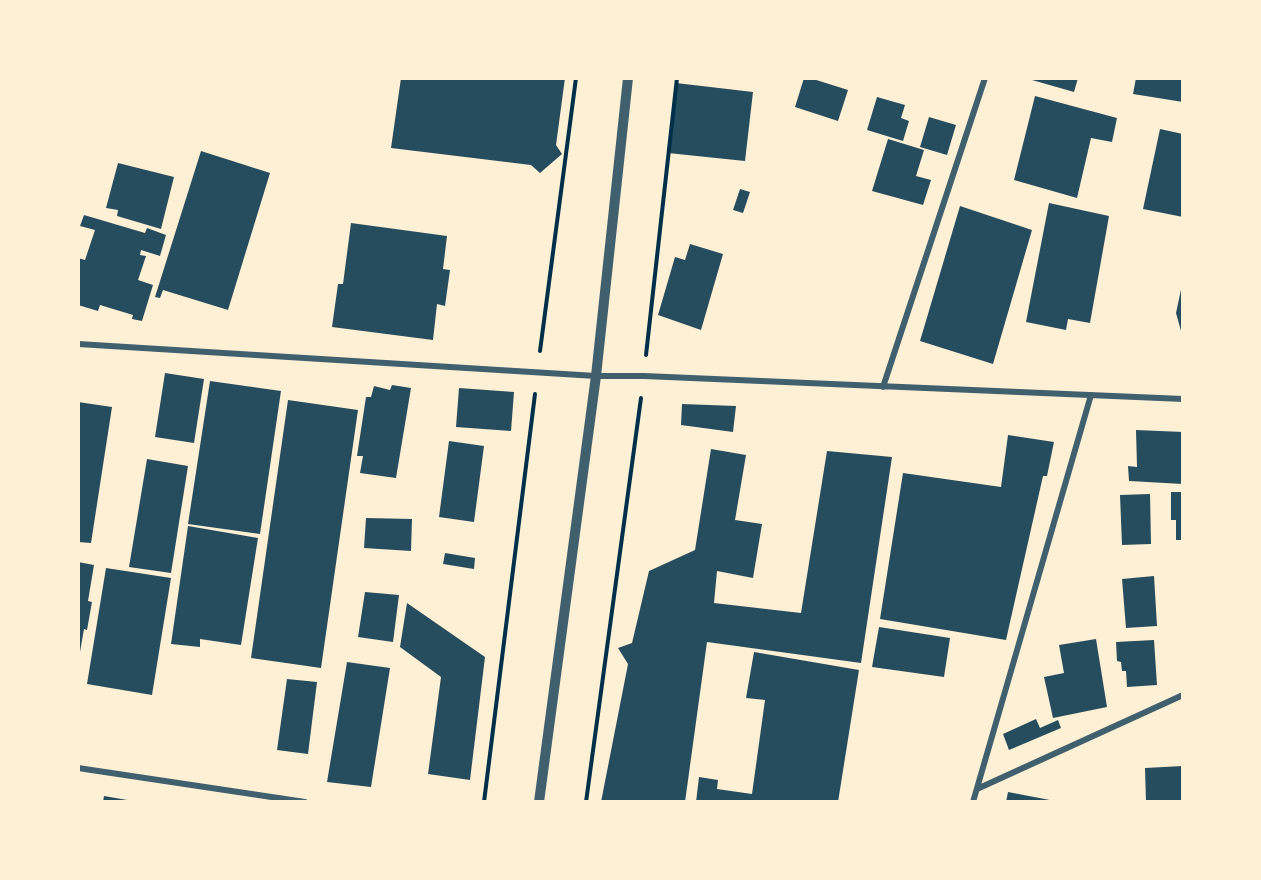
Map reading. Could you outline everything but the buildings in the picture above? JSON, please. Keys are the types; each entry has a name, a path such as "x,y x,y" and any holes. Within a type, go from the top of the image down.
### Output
{"street":[{"path":"539,802 596,376 628,78"},
{"path":"883,387 985,78"},
{"path":"78,344 596,376 644,376 1183,399"},
{"path":"973,802 1091,395"},
{"path":"977,789 1183,695"},
{"path":"78,768 305,802"}],"path":[{"path":"484,802 576,78"},
{"path":"586,802 644,376 677,78"}]}
